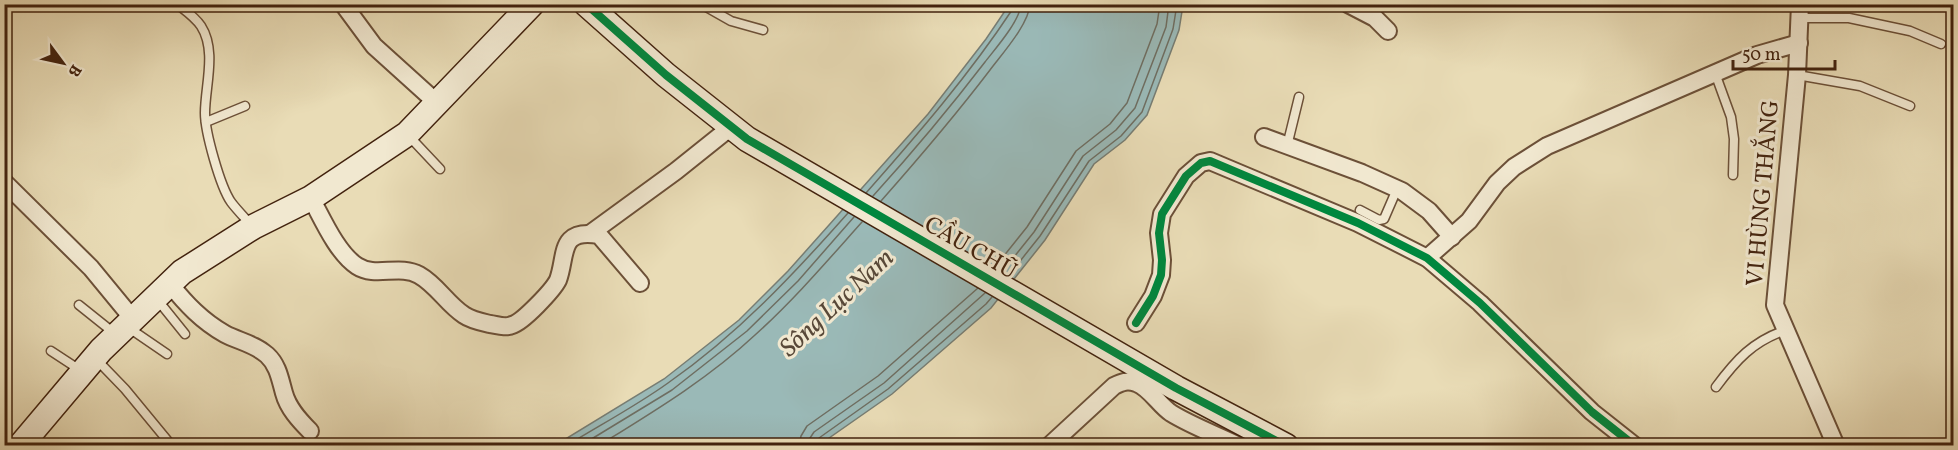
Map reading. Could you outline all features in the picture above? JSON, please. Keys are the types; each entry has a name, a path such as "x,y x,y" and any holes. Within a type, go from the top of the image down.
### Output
{"street":[{"path":"343,4 374,46 436,102"},
{"path":"23,444 88,365 182,272 252,227 311,198 407,134 532,4"},
{"path":"1348,4 1375,18 1388,31"},
{"name":"CẦU CHŨ","path":"590,5 666,75 739,133 1176,388 1286,446"},
{"name":"VI HÙNG THẮNG","path":"1800,11 1797,75 1775,305 1836,446"},
{"path":"1427,258 1470,221 1497,183 1514,167 1547,146 1757,55 1799,44"},
{"path":"591,233 675,171 739,133"},
{"path":"1264,137 1362,172 1397,189 1429,212 1452,237"},
{"path":"1136,323 1153,296 1161,275 1159,233 1162,214 1186,176 1201,163 1210,161 1358,224 1427,258 1480,303 1592,412 1635,446"},
{"path":"4,182 91,268 125,327"},
{"path":"311,198 333,237 359,268 405,270 418,274 465,315 500,326 512,326 523,318 557,283 562,254 568,242 575,236 591,233 599,235 640,283"},
{"path":"162,291 226,334 255,347 268,356 280,374 284,394 294,413 310,431"},
{"path":"1049,446 1114,386 1126,380 1138,383 1145,388 1171,413 1239,446"}],"lane":[{"path":"177,4 202,27 207,39 209,58 205,115 214,159 229,200 252,227"},
{"path":"700,4 731,21 763,30"},
{"path":"1800,11 1849,18 1910,31 1941,44"},
{"path":"1715,73 1731,117 1734,139 1732,175"},
{"path":"1797,75 1860,86 1910,106"},
{"path":"1287,146 1299,97"},
{"path":"206,122 245,106"},
{"path":"407,134 440,169"},
{"path":"1360,210 1379,220 1384,219 1397,189"},
{"path":"162,291 185,334"},
{"path":"79,305 125,327 166,354"},
{"path":"1716,387 1738,358 1769,336 1786,330"},
{"path":"51,351 88,365 125,389 172,446"}],"water":[{"name":"Sông Lục Nam","path":"1009,5 1183,5 1179,30 1147,115 1125,140 1094,164 1045,240 991,308 892,394 819,445 554,446 664,379 739,320 788,271 928,114 986,39"}],"cycle path":[{"path":"586,4 666,75 747,139 1176,388 1286,446"},
{"path":"1136,323 1153,296 1161,275 1159,233 1162,214 1186,176 1201,163 1210,161 1358,223 1427,258 1480,303 1592,412 1635,446"}]}
